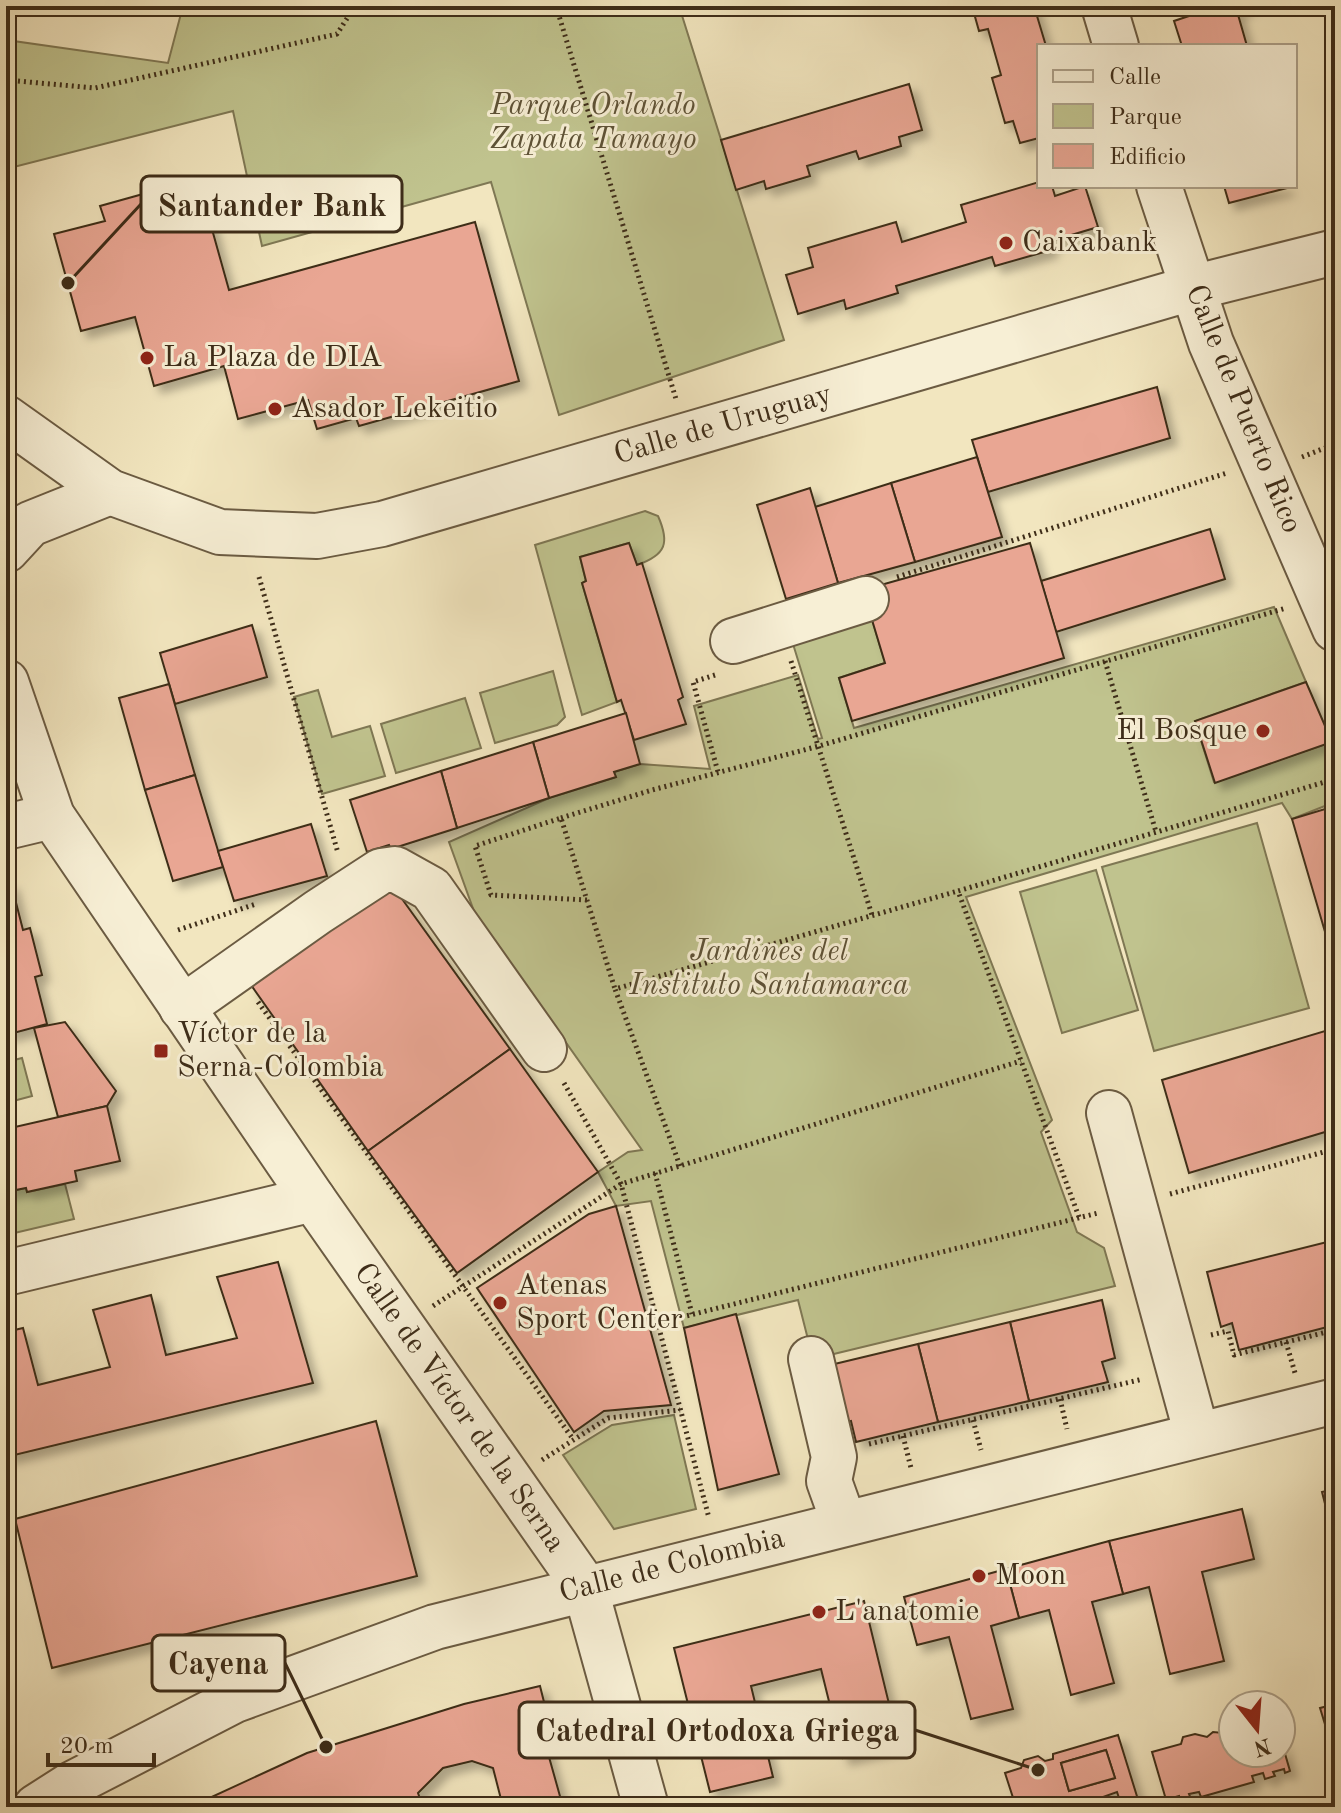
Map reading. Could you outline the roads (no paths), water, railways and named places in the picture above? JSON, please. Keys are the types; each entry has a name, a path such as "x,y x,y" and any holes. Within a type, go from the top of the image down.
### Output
{"street":[{"path":"1104,6 1115,44"},
{"name":"Calle de Puerto Rico","path":"1160,188 1211,343 1328,613"},
{"name":"Calle de Uruguay","path":"6,418 110,492 220,532 317,536 382,524 1192,288 1335,252"},
{"path":"6,550 30,524 110,492"},
{"path":"725,658 874,590"},
{"name":"Calle de Víctor de la Serna","path":"6,682 52,816 313,1199 585,1587 646,1807"},
{"path":"6,827 52,816"},
{"path":"182,1008 318,912 381,871 395,869 431,889 544,1049"},
{"path":"1109,1113 1197,1435"},
{"path":"6,1273 313,1199"},
{"path":"829,1481 834,1457 830,1434 804,1361 829,1481 844,1523"},
{"name":"Calle de Colombia","path":"42,1805 72,1784 235,1700 435,1627 1335,1401"}],"place":[{"name":"Caixabank","path":"1006,243"},
{"name":"Santander Bank","path":"68,283"},
{"name":"La Plaza de DIA","path":"147,358"},
{"name":"Asador Lekeitio","path":"275,409"},
{"name":"El Bosque","path":"1263,731"},
{"name":"Víctor de la Serna-Colombia","path":"161,1051"},
{"name":"Atenas Sport Center","path":"500,1303"},
{"name":"Moon","path":"979,1576"},
{"name":"L'anatomie","path":"819,1612"},
{"name":"Cayena","path":"326,1747"},
{"name":"Catedral Ortodoxa Griega","path":"1038,1770"}],"park label":[{"name":"Parque Orlando Zapata Tamayo","path":"593,123"},
{"name":"Jardines del Instituto Santamarca","path":"769,969"}]}
